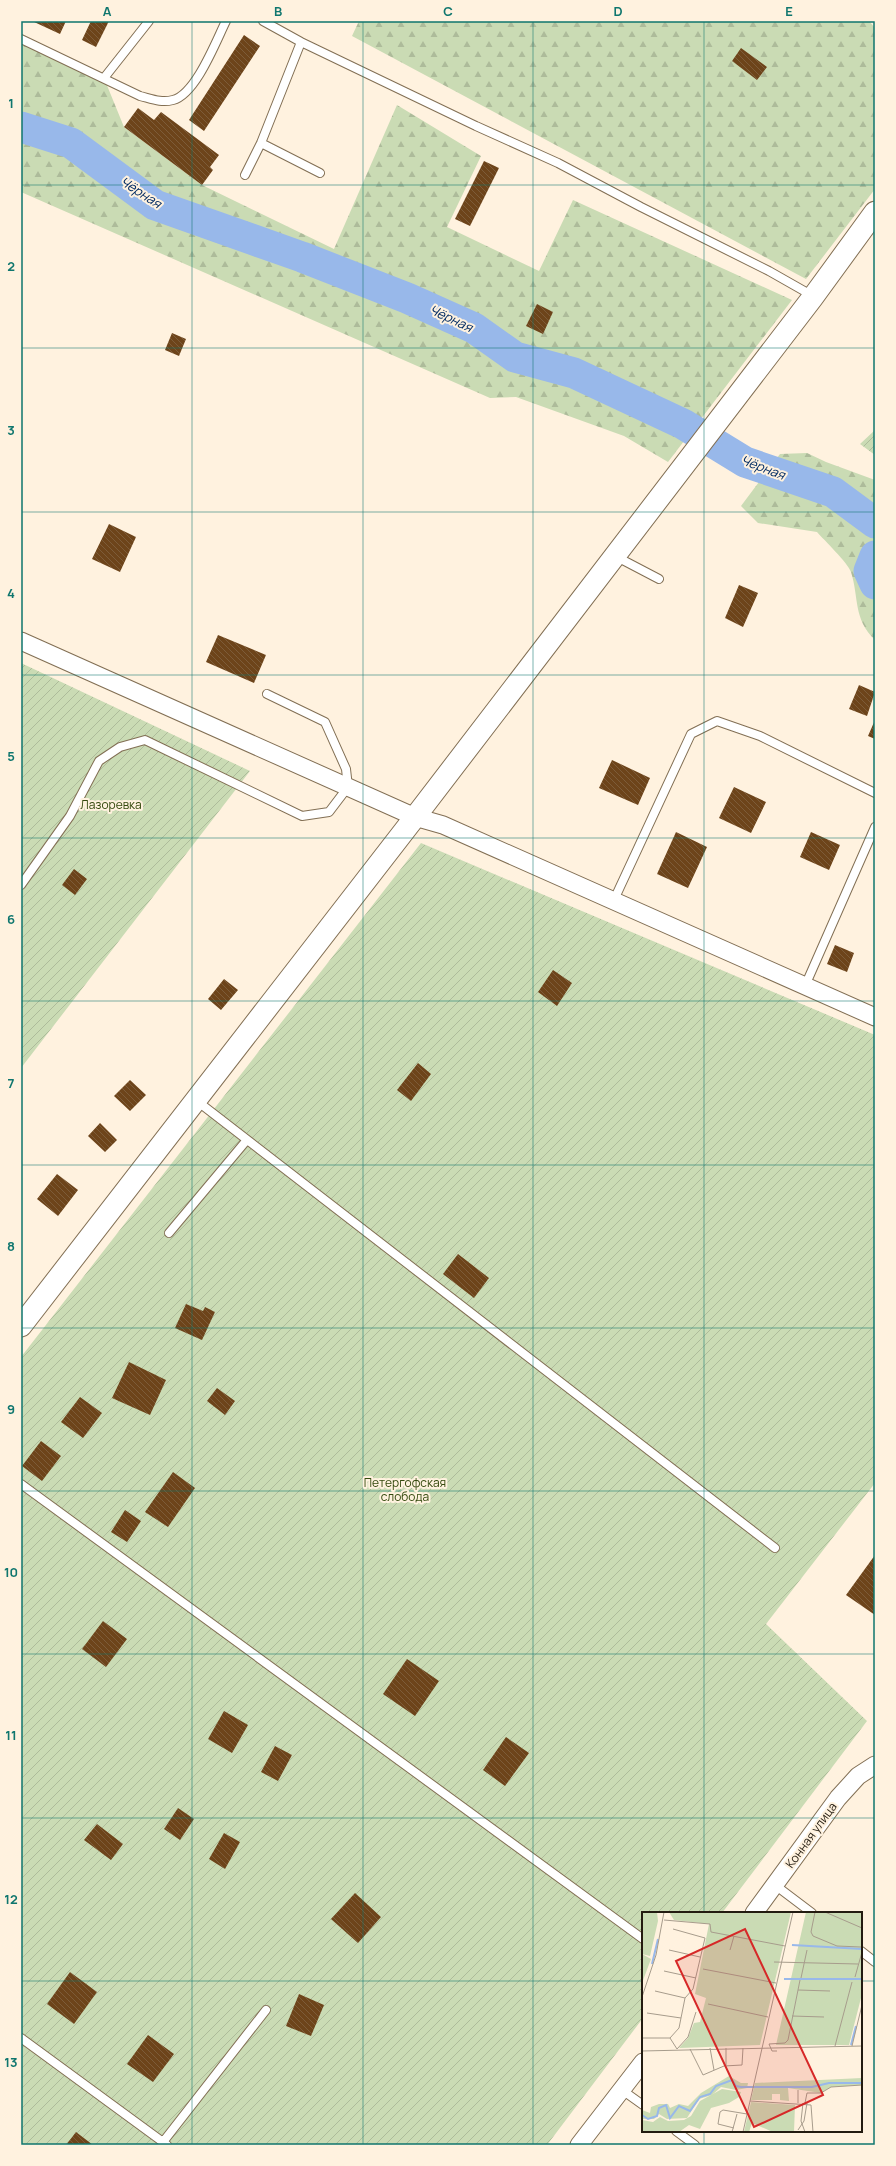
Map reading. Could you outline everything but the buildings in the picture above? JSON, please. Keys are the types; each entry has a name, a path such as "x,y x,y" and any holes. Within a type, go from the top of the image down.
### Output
{"street":[{"path":"21,1326 415,817 614,555 813,297 875,212"},
{"path":"21,641 415,817 443,825 613,902 875,1016"},
{"name":"Конная улица","path":"755,1912 776,1885 838,1798 858,1776 875,1765"},
{"path":"579,2145 642,2063"}],"lane":[{"path":"104,78 149,21"},
{"path":"21,39 140,96 159,102 175,100 189,90 226,21"},
{"path":"263,21 301,42 476,126 558,163 640,207 763,268 813,297"},
{"path":"245,175 261,143 301,42"},
{"path":"261,143 320,172"},
{"path":"614,555 659,579"},
{"path":"21,885 70,816 99,761 120,747 145,740 302,816 329,812 348,787 346,769 325,722 267,694"},
{"path":"613,902 691,734 717,721 760,736 875,793"},
{"path":"805,986 875,827"},
{"path":"196,1101 775,1548"},
{"path":"169,1233 246,1141"},
{"path":"21,1484 642,1938"},
{"path":"776,1885 811,1912"},
{"path":"862,1952 875,1962"},
{"path":"21,2038 165,2144 266,2010"},
{"path":"622,2090 642,2104"},
{"path":"677,2132 695,2145"}],"green space":[{"path":"359,21 869,21 875,28 875,189 806,279 352,36"},
{"path":"21,39 104,78 124,127 202,185 334,249 397,105 481,156 447,227 539,271 573,200 792,300 668,462 624,436 516,397 490,398 21,192"},
{"path":"875,430 875,455 860,444"},
{"path":"807,453 826,462 875,480 875,640 863,624 860,616 849,568 841,557 817,532 758,523 741,506 780,454"},
{"name":"Лазоревка","path":"21,663 250,771 21,1068"},
{"name":"Петергофская слобода","path":"421,843 875,1035 875,1483 766,1624 867,1721 723,1912 642,1912 642,2019 547,2145 21,2145 21,1357"}],"waterway":[{"name":"Чёрная","path":"21,127 71,143 155,205 302,257 407,298 474,328 515,357 574,373 683,424 745,462 833,492 875,523"},
{"name":"Чёрная","path":"875,556 869,571 875,584"}]}
